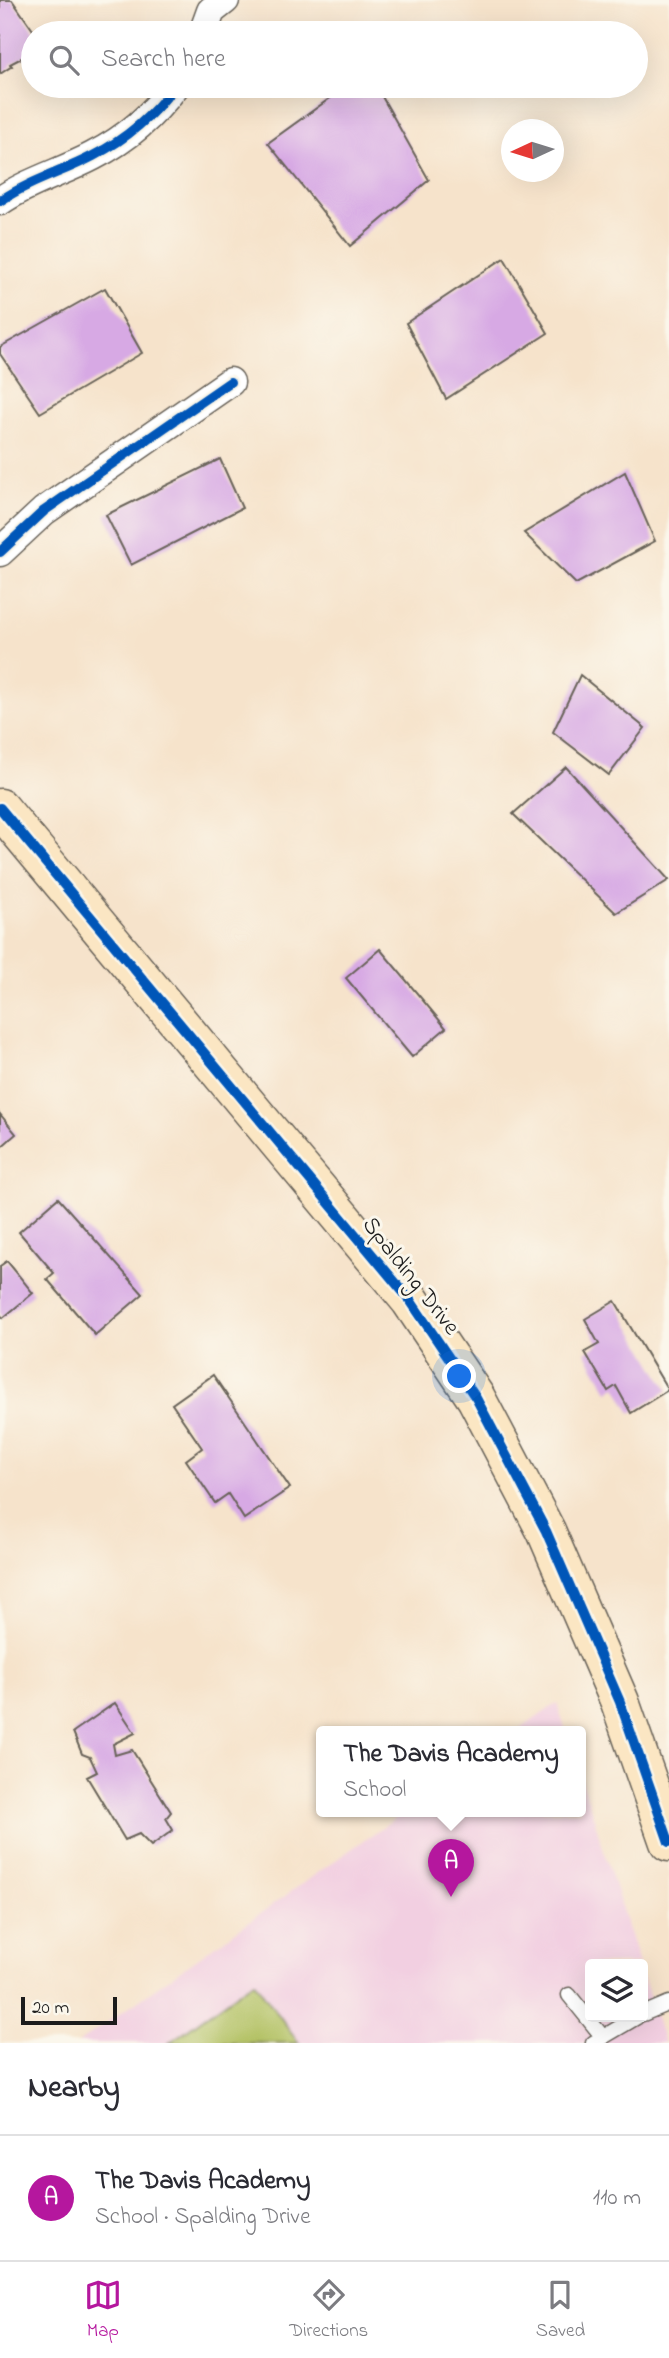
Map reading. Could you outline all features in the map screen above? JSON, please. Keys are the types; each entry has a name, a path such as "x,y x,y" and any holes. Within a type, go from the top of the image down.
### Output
{"street":[{"path":"207,21 211,11 225,0"},
{"path":"0,201 15,190 94,156 150,118 166,98"},
{"path":"0,552 44,511 230,382"},
{"name":"Spalding Drive","path":"0,808 410,1300 476,1398 546,1531 620,1702 669,1842"}],"lane":[{"path":"569,1995 597,2040 628,2022"},
{"path":"648,2012 669,2003"}],"shaded area":[{"path":"557,1703 564,1726 525,1726"},
{"path":"586,1793 637,1959 585,1959 585,2022 648,2022 648,1992 664,2043 78,2043 397,1817 586,1817"}],"green space":[{"path":"254,1981 299,2043 169,2043"}],"building":[{"path":"0,0 12,0 27,21 21,21 21,58 0,74"},
{"path":"330,98 383,98 429,180 350,246 268,143"},
{"path":"504,258 548,333 446,399 406,323"},
{"path":"105,288 142,353 40,413 0,354 0,347"},
{"path":"220,459 242,508 131,565 106,515"},
{"path":"625,472 655,541 576,584 524,533"},
{"path":"580,675 645,728 609,775 553,732"},
{"path":"566,767 669,880 616,913 513,814"},
{"path":"380,949 446,1028 412,1057 346,978"},
{"path":"0,1114 16,1134 0,1148"},
{"path":"58,1198 143,1294 95,1335 47,1279 54,1273 19,1232"},
{"path":"7,1261 33,1293 3,1318 0,1314 0,1266"},
{"path":"615,1301 668,1390 631,1413 616,1386 608,1391 585,1352 599,1344 585,1319"},
{"path":"213,1375 290,1488 244,1519 228,1494 215,1503 186,1460 202,1448 172,1404"},
{"path":"115,1703 135,1733 113,1744 115,1755 132,1750 171,1812 166,1818 173,1830 151,1846 139,1834 125,1840 87,1777 97,1772 90,1757 82,1754 73,1732"}],"cycle path":[{"path":"0,201 117,142 148,117 165,98"},
{"path":"0,552 44,511 230,382"},
{"path":"0,808 410,1300 476,1398 546,1531 620,1702 669,1842"}],"place":[{"name":"The Davis Academy","path":"451,1897"}]}
